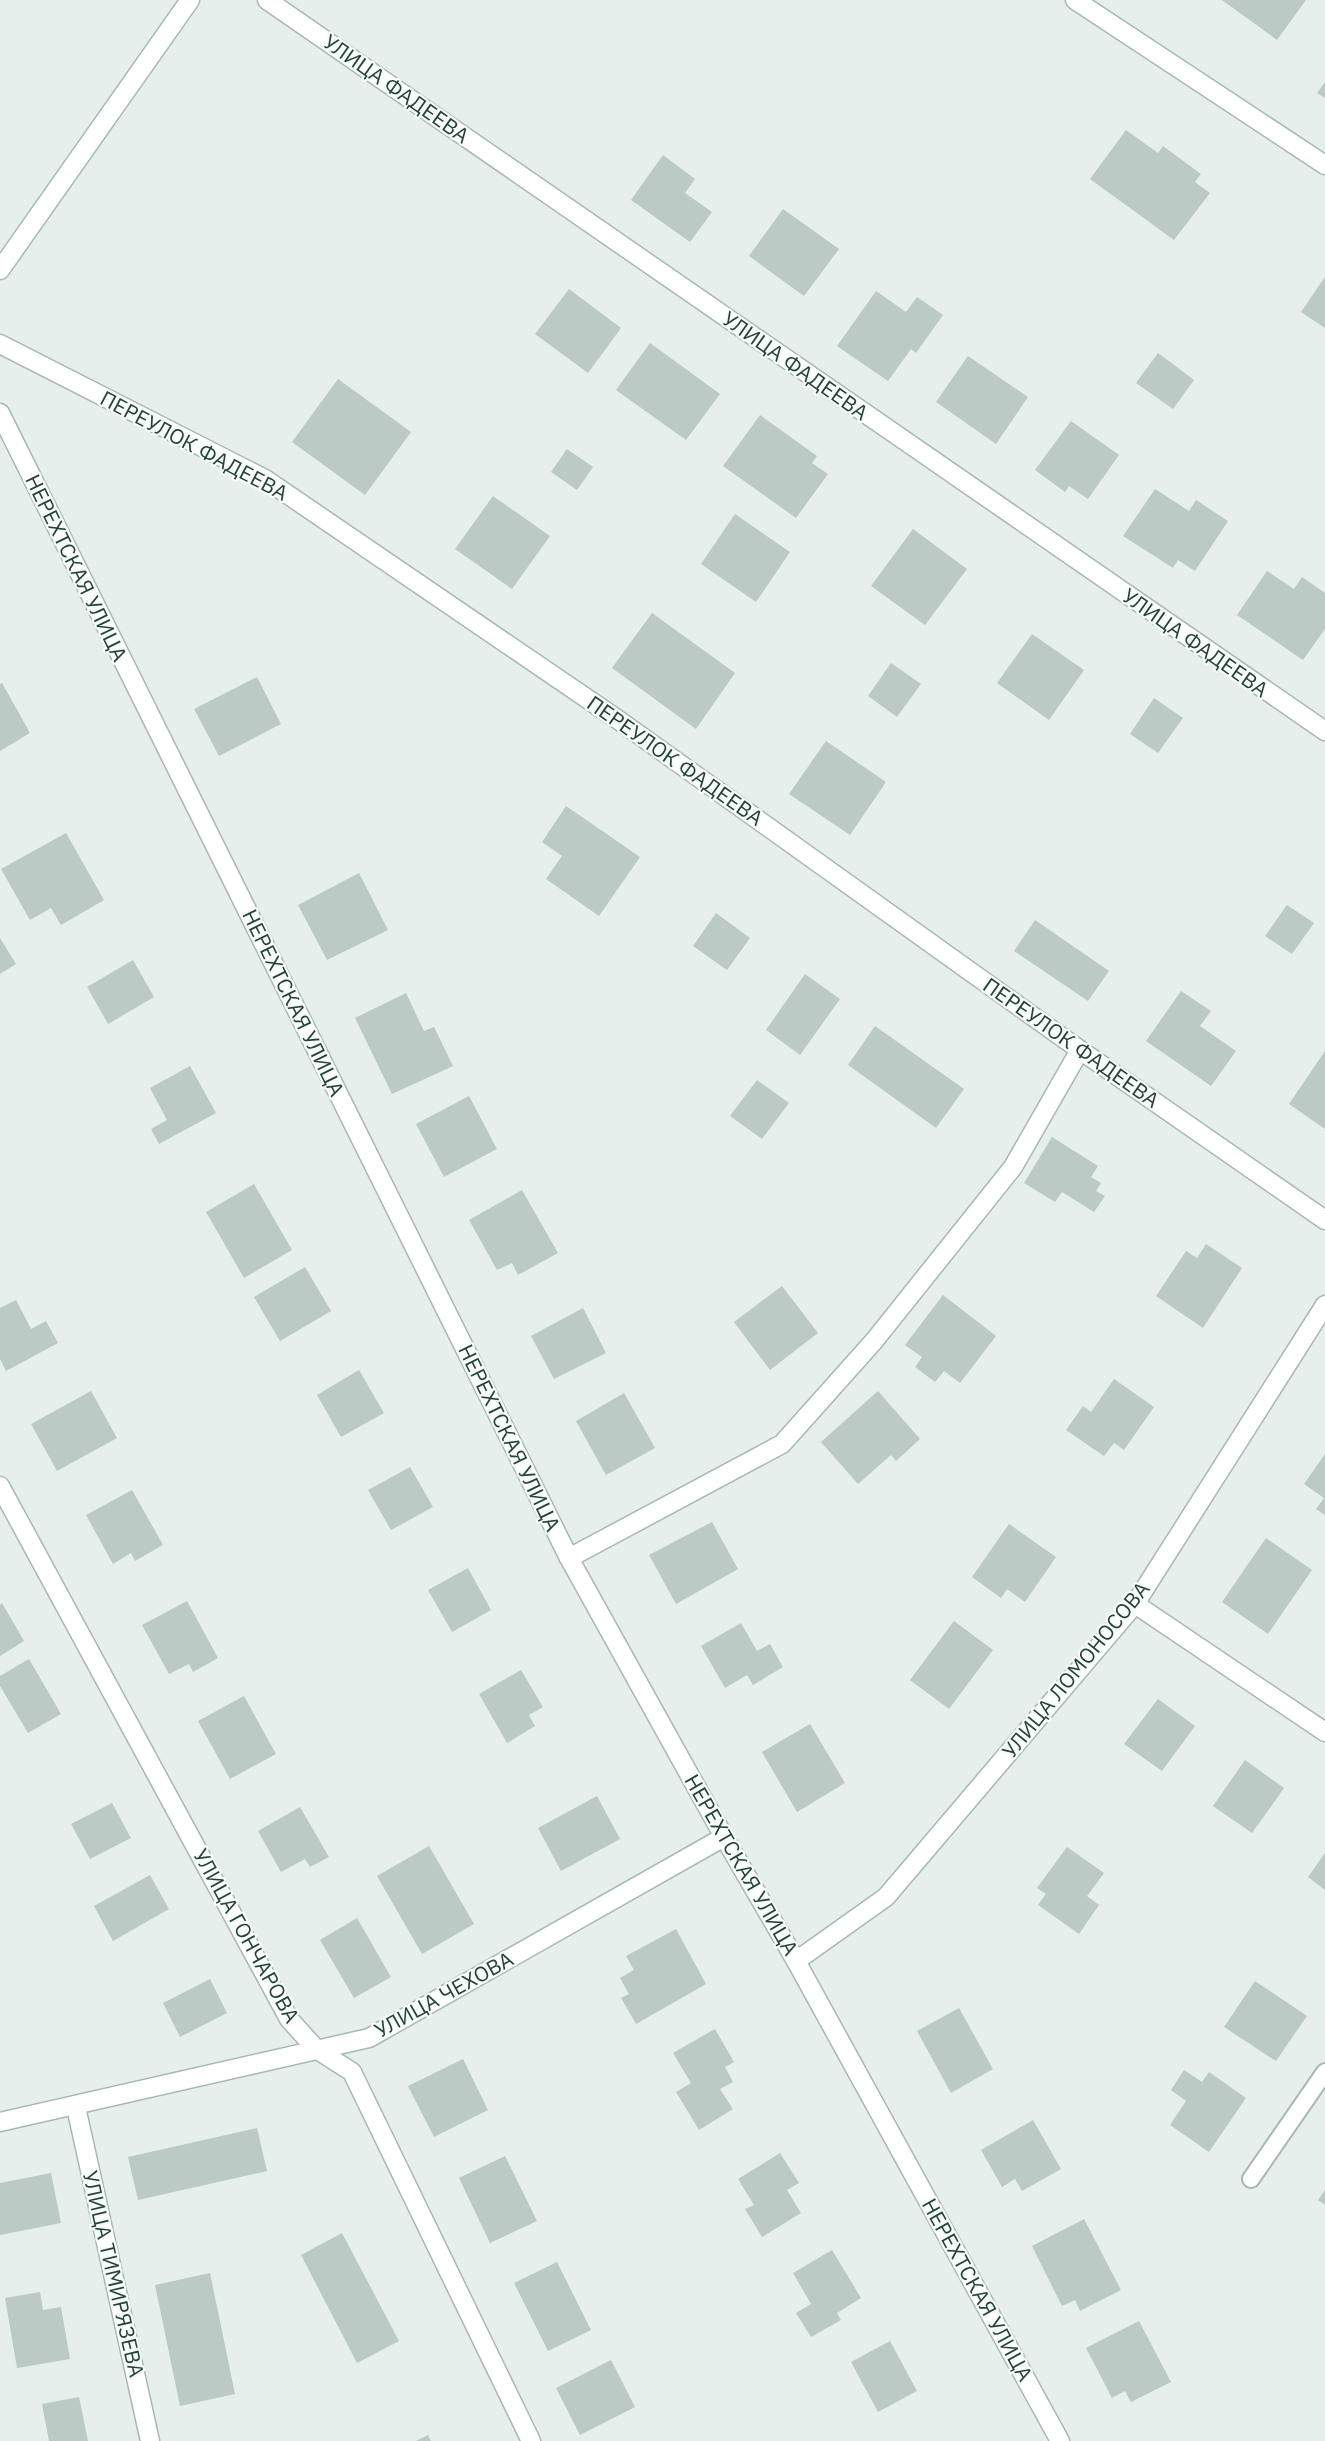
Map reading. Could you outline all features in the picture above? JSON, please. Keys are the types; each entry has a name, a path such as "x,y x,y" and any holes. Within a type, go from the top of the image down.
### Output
{"street":[{"path":"0,270 190,0"},
{"name":"УЛИЦА ФАДЕЕВА","path":"267,0 1325,731"},
{"path":"1076,0 1325,165"},
{"name":"ПЕРЕУЛОК ФАДЕЕВА","path":"0,344 265,479 617,719 1080,1050 1325,1220"},
{"name":"НЕРЕХТСКАЯ УЛИЦА","path":"0,413 569,1558 724,1837 796,1961 1060,2441"},
{"path":"569,1558 782,1444 874,1341 1013,1167 1080,1050"},
{"name":"УЛИЦА ЛОМОНОСОВА","path":"796,1961 886,1897 1135,1604 1325,1305"},
{"name":"УЛИЦА ГОНЧАРОВА","path":"0,1486 289,2019 316,2049 352,2072 531,2441"},
{"path":"1135,1604 1325,1732"},
{"name":"УЛИЦА ЧЕХОВА","path":"0,2122 76,2107 369,2038 724,1837"},
{"name":"УЛИЦА ТИМИРЯЗЕВА","path":"76,2107 150,2441"}],"lane":[{"path":"1251,2179 1325,2072"}],"building":[{"path":"1222,0 1306,0 1277,40"},
{"path":"1325,82 1325,98 1317,93"},
{"path":"1126,130 1158,153 1163,146 1201,174 1195,182 1210,193 1174,240 1090,179"},
{"path":"663,155 695,179 685,193 712,212 690,242 631,200"},
{"path":"783,209 839,249 804,296 749,256"},
{"path":"1325,277 1325,328 1301,312"},
{"path":"569,289 621,328 588,373 535,334"},
{"path":"876,291 906,312 917,297 943,315 916,353 911,349 888,381 837,346"},
{"path":"650,343 720,394 686,440 616,390"},
{"path":"1158,353 1194,380 1173,409 1136,383"},
{"path":"968,356 1028,397 996,444 936,402"},
{"path":"338,379 411,432 365,495 292,442"},
{"path":"760,415 817,456 812,463 828,474 796,518 723,466"},
{"path":"1071,421 1119,455 1088,499 1069,486 1065,492 1035,470"},
{"path":"567,449 593,467 577,490 551,472"},
{"path":"1155,489 1189,511 1196,500 1228,521 1195,571 1178,560 1173,568 1123,536"},
{"path":"493,496 550,536 512,589 455,549"},
{"path":"735,514 790,552 756,602 701,564"},
{"path":"913,529 967,569 925,625 871,586"},
{"path":"1267,571 1294,589 1302,577 1325,593 1325,629 1303,660 1237,615"},
{"path":"652,613 735,673 696,729 612,668"},
{"path":"1032,634 1084,670 1049,720 997,683"},
{"path":"891,663 921,684 897,717 868,696"},
{"path":"257,677 281,724 219,756 194,709"},
{"path":"2,683 30,733 0,751 0,684"},
{"path":"1154,698 1183,718 1158,753 1130,734"},
{"path":"826,741 886,782 850,835 789,794"},
{"path":"566,806 640,857 599,916 546,879 562,856 542,842"},
{"path":"66,833 104,900 61,925 51,908 30,920 1,869"},
{"path":"359,873 388,930 327,960 298,905"},
{"path":"1287,905 1314,923 1292,954 1265,936"},
{"path":"716,913 750,938 727,970 693,946"},
{"path":"1035,920 1109,971 1088,1001 1014,951"},
{"path":"0,938 16,964 0,974"},
{"path":"133,960 154,997 108,1024 87,987"},
{"path":"805,974 840,999 800,1055 766,1030"},
{"path":"1181,991 1211,1011 1200,1026 1236,1051 1211,1086 1146,1041"},
{"path":"406,993 424,1031 434,1027 453,1066 392,1094 355,1018"},
{"path":"875,1026 964,1089 936,1128 848,1065"},
{"path":"1325,1051 1325,1129 1289,1104"},
{"path":"190,1066 216,1113 159,1144 151,1129 167,1120 150,1088"},
{"path":"757,1080 789,1103 762,1139 730,1116"},
{"path":"469,1096 497,1149 444,1177 416,1124"},
{"path":"1052,1137 1098,1166 1091,1177 1101,1183 1096,1191 1105,1196 1094,1212 1062,1192 1055,1202 1024,1183"},
{"path":"254,1184 292,1250 244,1278 206,1212"},
{"path":"522,1190 558,1253 518,1275 512,1263 497,1270 469,1220"},
{"path":"1206,1244 1242,1268 1203,1328 1156,1296 1186,1251 1197,1258"},
{"path":"305,1267 331,1311 280,1341 254,1297"},
{"path":"782,1286 818,1333 770,1370 734,1322"},
{"path":"943,1295 996,1336 960,1383 944,1371 935,1382 915,1367 922,1357 905,1345"},
{"path":"16,1300 31,1329 46,1321 58,1343 6,1371 0,1359 0,1308"},
{"path":"583,1308 606,1353 554,1379 531,1336"},
{"path":"359,1370 384,1413 341,1437 317,1395"},
{"path":"1114,1379 1154,1407 1124,1450 1114,1443 1104,1456 1066,1430 1083,1406 1091,1412"},
{"path":"91,1391 117,1438 57,1471 31,1424"},
{"path":"878,1391 920,1439 896,1461 891,1455 858,1484 821,1442"},
{"path":"624,1393 655,1448 606,1475 576,1421"},
{"path":"1325,1454 1325,1515 1316,1509 1324,1498 1304,1484"},
{"path":"410,1467 433,1507 391,1530 368,1490"},
{"path":"132,1490 163,1545 135,1561 131,1553 113,1564 86,1515"},
{"path":"712,1522 738,1569 676,1604 649,1555"},
{"path":"1009,1524 1056,1557 1025,1602 1007,1589 1001,1598 972,1577"},
{"path":"1266,1538 1312,1570 1268,1634 1222,1602"},
{"path":"468,1568 491,1610 452,1632 428,1590"},
{"path":"187,1601 218,1658 193,1672 189,1664 169,1674 142,1625"},
{"path":"2,1603 24,1641 0,1656 0,1605"},
{"path":"954,1621 993,1650 949,1709 910,1680"},
{"path":"741,1623 757,1651 770,1644 783,1667 753,1685 747,1675 725,1688 701,1646"},
{"path":"29,1659 61,1714 28,1733 0,1686 0,1676"},
{"path":"521,1670 543,1707 529,1715 535,1726 507,1743 479,1694"},
{"path":"244,1696 276,1754 230,1779 198,1721"},
{"path":"1158,1699 1195,1726 1162,1771 1124,1744"},
{"path":"810,1724 845,1783 797,1812 762,1752"},
{"path":"1245,1760 1284,1788 1252,1833 1213,1806"},
{"path":"597,1796 620,1839 561,1871 538,1828"},
{"path":"112,1803 131,1838 90,1859 71,1824"},
{"path":"300,1807 329,1857 310,1867 305,1859 281,1872 258,1831"},
{"path":"429,1846 474,1924 422,1954 377,1876"},
{"path":"1067,1847 1104,1873 1087,1896 1099,1905 1079,1934 1038,1905 1046,1894 1037,1888"},
{"path":"1325,1853 1325,1890 1308,1877"},
{"path":"150,1875 169,1909 113,1941 94,1906"},
{"path":"357,1918 391,1977 354,1998 320,1940"},
{"path":"676,1929 706,1984 636,2024 621,1998 629,1994 620,1978 634,1970 626,1956"},
{"path":"210,1979 227,2013 180,2037 163,2003"},
{"path":"1255,1981 1307,2016 1276,2061 1224,2027"},
{"path":"959,2008 993,2069 951,2093 917,2031"},
{"path":"715,2029 734,2062 725,2067 733,2082 720,2089 733,2109 699,2130 676,2092 691,2083 673,2053"},
{"path":"463,2059 488,2110 434,2137 408,2086"},
{"path":"1184,2070 1202,2082 1209,2072 1246,2098 1209,2152 1170,2125 1186,2101 1171,2090"},
{"path":"1033,2120 1061,2169 1022,2191 1015,2179 1002,2187 981,2150"},
{"path":"257,2128 267,2171 138,2200 128,2157"},
{"path":"780,2153 799,2183 787,2190 801,2213 762,2237 745,2209 754,2205 738,2179"},
{"path":"505,2156 537,2221 490,2243 459,2178"},
{"path":"51,2173 61,2223 0,2235 0,2183"},
{"path":"1325,2190 1325,2205 1318,2200"},
{"path":"1084,2219 1121,2290 1080,2311 1075,2300 1062,2306 1032,2246"},
{"path":"342,2233 399,2341 357,2363 301,2255"},
{"path":"832,2250 861,2298 837,2313 841,2320 811,2337 796,2313 811,2304 793,2273"},
{"path":"557,2262 591,2330 548,2351 514,2283"},
{"path":"210,2273 235,2394 180,2406 155,2285"},
{"path":"40,2292 43,2310 61,2307 70,2359 17,2368 5,2298"},
{"path":"1139,2321 1171,2382 1131,2402 1125,2391 1112,2398 1086,2348"},
{"path":"890,2341 917,2391 878,2412 851,2362"},
{"path":"611,2360 635,2407 580,2435 556,2388"},
{"path":"79,2397 88,2441 49,2441 42,2404"},
{"path":"428,2435 431,2441 416,2441"}]}
